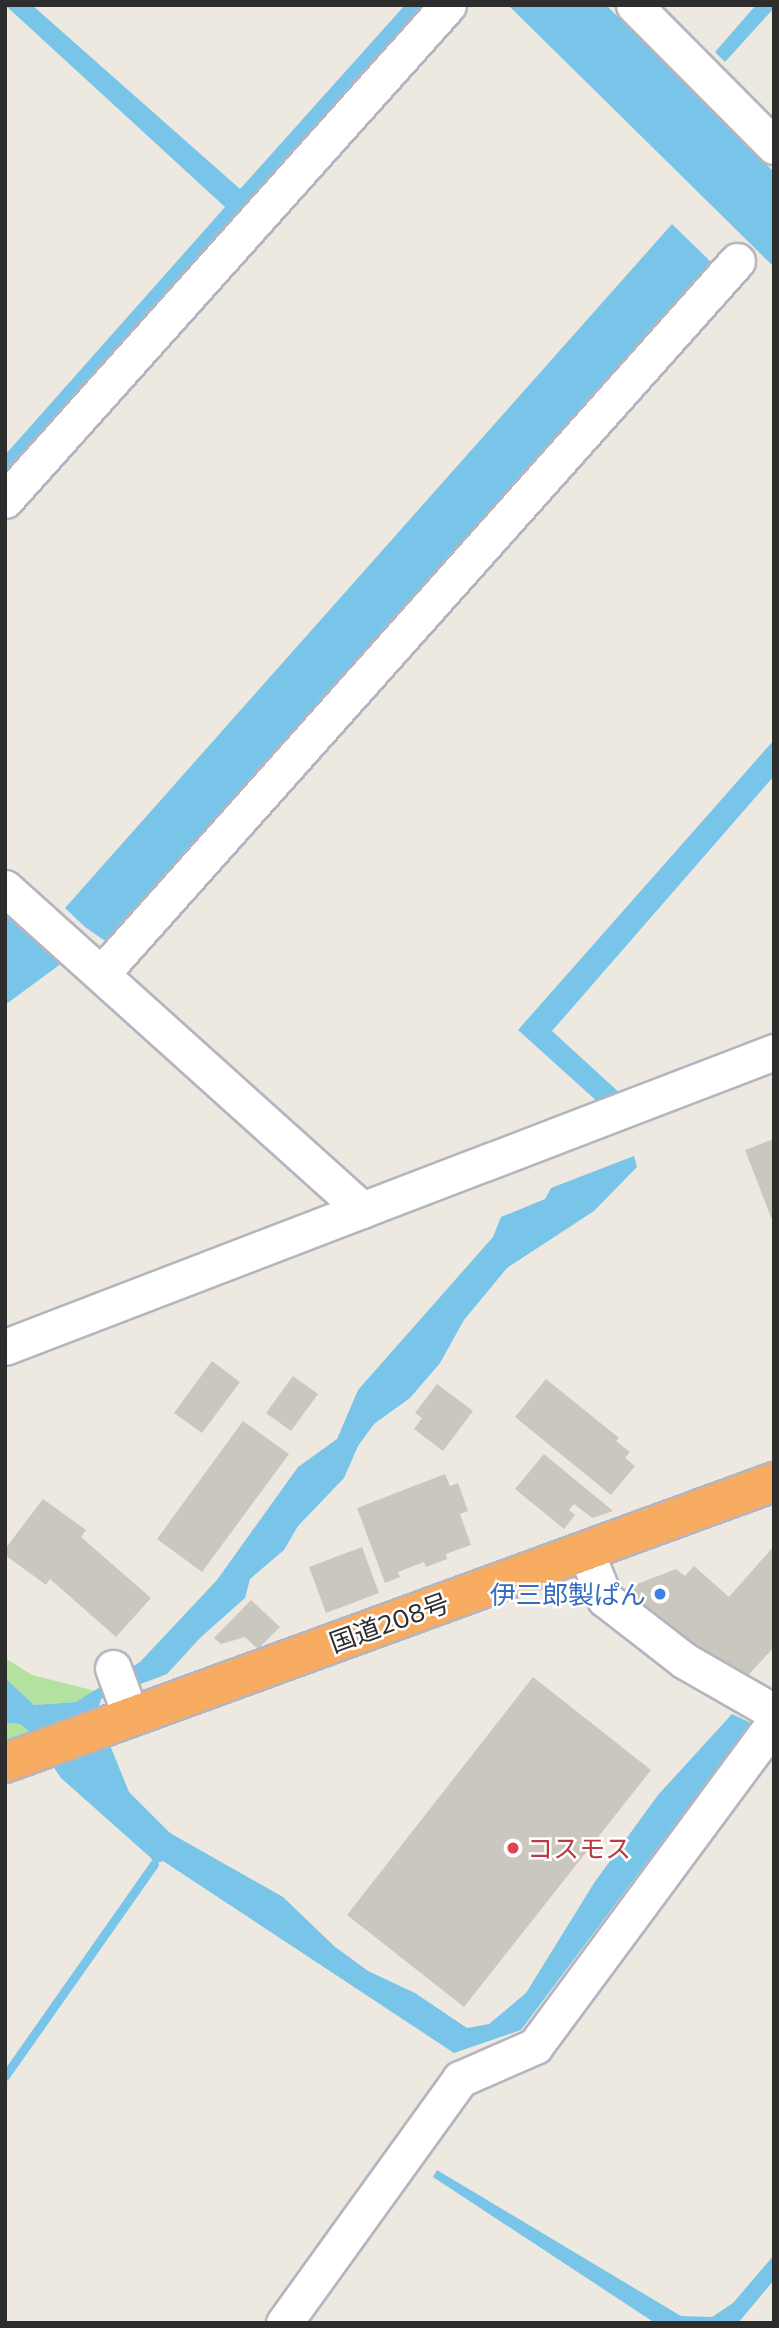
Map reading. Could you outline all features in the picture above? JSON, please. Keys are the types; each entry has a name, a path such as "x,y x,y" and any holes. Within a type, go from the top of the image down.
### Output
{"highway":[{"name":"国道208号","path":"5,1763 123,1695 585,1550 774,1482"}],"street":[{"path":"5,500 448,5"},
{"path":"634,5 774,146"},
{"path":"102,973 737,261"},
{"path":"5,888 362,1210"},
{"path":"5,1347 774,1052"},
{"path":"585,1550 605,1600 685,1661 774,1712"},
{"path":"284,2323 460,2079 535,2046 774,1723"}],"green space":[{"path":"5,1658 32,1675 95,1691 76,1702 34,1705 5,1678"},
{"path":"5,1723 20,1724 30,1732 5,1741"}],"water":[{"path":"5,5 32,5 240,189 405,5 428,5 5,479 5,455 225,207"},
{"path":"508,5 606,5 774,172 774,267"},
{"path":"756,5 774,5 774,8 725,62 715,52"},
{"path":"672,224 711,262 105,941 85,927 65,908"},
{"path":"774,740 774,776 552,1031 622,1095 600,1104 518,1030"},
{"path":"5,913 62,963 5,1005"},
{"path":"634,1156 637,1167 594,1211 507,1268 464,1320 440,1363 410,1398 374,1424 358,1446 344,1478 298,1526 284,1550 250,1579 245,1598 200,1638 167,1674 101,1699 97,1713 129,1792 170,1833 283,1897 334,1946 368,1971 415,1993 467,2028 489,2024 526,1993 594,1883 658,1795 732,1714 751,1723 521,2030 454,2053 163,1861 154,1864 151,1858 61,1778 30,1732 20,1724 5,1723 5,1678 34,1705 76,1702 140,1662 217,1580 298,1467 337,1439 358,1390 493,1237 501,1217 545,1199 551,1188"},
{"path":"437,2170 681,2316 712,2317 733,2303 774,2255 774,2280 738,2323 655,2323 433,2177"}],"building":[{"path":"774,1139 774,1225 745,1150"},
{"path":"212,1361 240,1382 202,1433 174,1413"},
{"path":"293,1376 318,1394 291,1431 266,1413"},
{"path":"546,1379 619,1438 616,1441 630,1452 625,1458 635,1466 611,1495 515,1417"},
{"path":"437,1384 473,1411 443,1451 414,1429 422,1418 415,1413"},
{"path":"243,1421 289,1454 202,1572 157,1539"},
{"path":"544,1454 613,1511 592,1518 574,1504 569,1510 575,1515 564,1529 515,1489"},
{"path":"445,1474 450,1486 458,1483 468,1511 460,1514 471,1545 446,1554 447,1559 426,1567 424,1562 398,1572 400,1577 385,1583 357,1508"},
{"path":"43,1499 86,1530 81,1537 151,1598 116,1637 50,1579 46,1585 5,1555 5,1549"},
{"path":"774,1546 774,1647 743,1681 686,1644 624,1589 676,1569 685,1576 694,1566 729,1597"},
{"path":"362,1547 379,1593 326,1613 309,1567"},
{"path":"251,1600 280,1627 258,1649 245,1637 221,1644 214,1638"},
{"path":"533,1677 651,1770 464,2007 347,1915"}],"waterway":[{"path":"5,2076 154,1864"}],"place":[{"name":"伊三郎製ぱん","path":"660,1594"},
{"name":"コスモス","path":"513,1848"}]}
